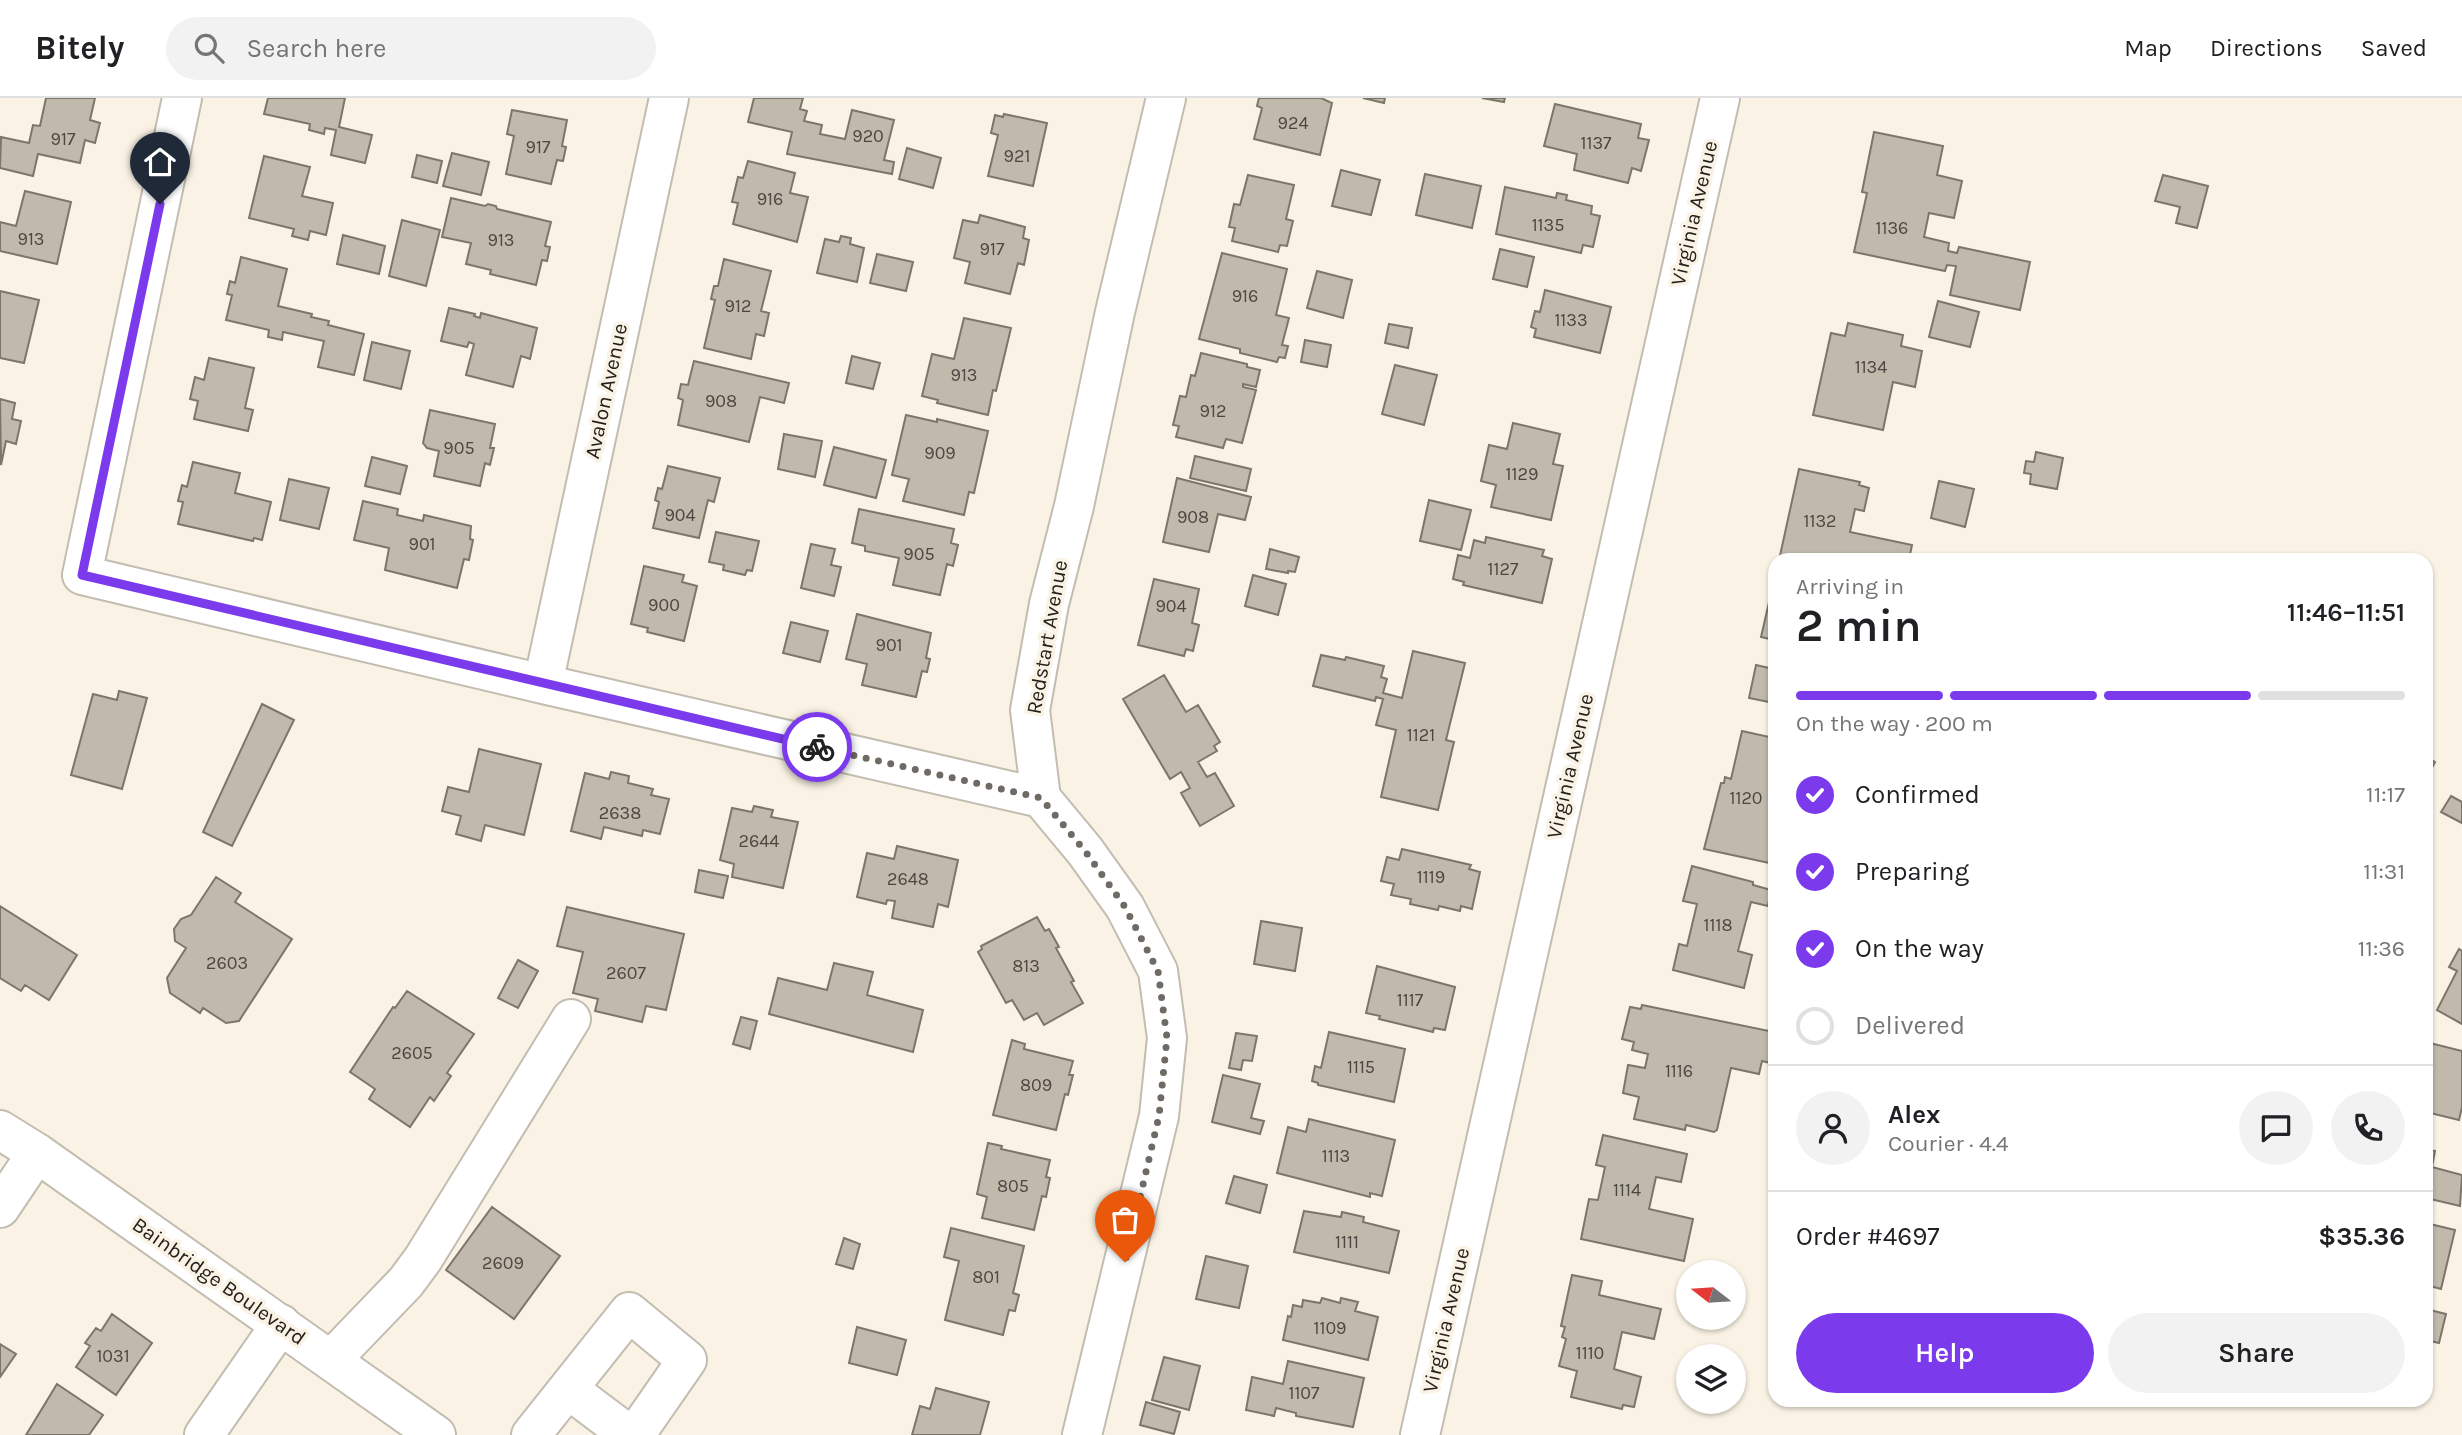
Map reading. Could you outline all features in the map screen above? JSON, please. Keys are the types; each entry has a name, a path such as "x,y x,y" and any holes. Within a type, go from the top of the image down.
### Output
{"street":[{"path":"182,98 82,575 1041,798 1085,851 1125,907 1158,971 1167,1038 1159,1116 1082,1435"},
{"name":"Avalon Avenue","path":"543,684 669,98"},
{"name":"Redstart Avenue","path":"1041,798 1030,710 1049,604 1074,506 1115,312 1166,98"},
{"name":"Virginia Avenue","path":"1420,1435 1720,98"},
{"path":"331,1360 406,1282 423,1259 571,1019"},
{"name":"Bainbridge Boulevard","path":"0,1130 37,1153 436,1435"},
{"path":"0,1208 37,1153"},
{"path":"531,1435 629,1312 687,1360 635,1435"},
{"path":"204,1435 281,1324"},
{"path":"568,1389 629,1435"}],"building":[{"path":"46,98 95,98 90,120 100,123 95,143 85,140 80,163 38,154 33,176 0,168 1,137 29,143 33,125 40,126"},
{"path":"268,98 345,98 339,127 372,135 365,163 331,155 336,130 325,128 324,134 309,130 310,124 264,114"},
{"path":"754,98 803,98 800,109 807,111 804,121 822,125 820,134 845,139 852,110 894,120 884,160 894,162 892,174 787,154 792,132 748,122"},
{"path":"1259,98 1321,98 1332,103 1320,155 1254,139 1262,108 1257,106"},
{"path":"1363,98 1385,98 1384,103"},
{"path":"1482,98 1505,98 1504,102"},
{"path":"1555,104 1641,124 1638,138 1649,140 1641,171 1632,168 1628,183 1574,170 1577,154 1544,146"},
{"path":"512,110 567,120 562,146 566,147 563,161 557,160 551,184 506,174 514,136 507,134"},
{"path":"1004,114 1047,123 1033,186 988,176 998,135 991,133 995,115 1003,117"},
{"path":"1874,132 1943,146 1937,175 1962,181 1954,218 1929,213 1924,237 1949,243 1948,251 1957,253 1959,247 2030,262 2020,310 1950,295 1956,266 1947,265 1945,271 1854,252 1867,193 1862,192"},
{"path":"907,148 941,158 933,188 899,179"},
{"path":"452,153 489,162 481,195 443,186"},
{"path":"417,155 442,161 437,183 412,177"},
{"path":"264,156 310,167 302,196 333,203 326,235 310,231 308,240 292,236 294,229 249,218"},
{"path":"748,161 795,173 790,193 808,197 797,242 733,224 738,203 732,202 738,177 743,178"},
{"path":"1341,170 1380,180 1371,215 1332,206"},
{"path":"1425,174 1481,186 1472,228 1416,215"},
{"path":"1248,175 1294,185 1286,219 1293,221 1287,246 1280,245 1278,252 1232,241 1235,228 1229,227 1234,204 1240,205"},
{"path":"2163,175 2208,186 2197,228 2176,223 2180,207 2155,201"},
{"path":"1505,187 1556,198 1557,193 1567,195 1566,200 1592,206 1591,214 1600,216 1593,247 1583,245 1581,253 1496,234"},
{"path":"25,191 71,202 57,264 0,251 0,222 16,226"},
{"path":"451,198 485,206 488,204 496,206 497,209 551,222 545,246 550,247 547,261 542,260 536,285 490,274 491,270 466,264 471,243 442,237"},
{"path":"980,215 1025,227 1023,238 1029,240 1024,265 1018,263 1010,294 965,283 970,262 954,258 963,220 978,223"},
{"path":"402,220 440,230 426,286 389,276"},
{"path":"343,235 385,246 379,274 337,264"},
{"path":"841,236 851,238 850,244 864,248 857,282 817,273 825,239 839,242"},
{"path":"1500,249 1534,257 1527,287 1493,279"},
{"path":"1222,253 1287,269 1276,315 1289,318 1282,345 1288,346 1285,358 1279,357 1277,362 1199,339"},
{"path":"877,254 913,262 906,291 870,283"},
{"path":"241,257 287,269 278,306 312,314 311,317 329,321 328,325 364,334 354,375 318,367 324,341 283,332 282,340 268,337 269,330 226,320 232,295 227,294 230,281 235,283"},
{"path":"724,259 771,271 761,311 769,313 764,336 756,334 751,359 704,348 715,300 711,299 714,286 718,286"},
{"path":"1317,271 1352,280 1343,318 1307,308"},
{"path":"1545,290 1611,307 1600,353 1534,337 1536,329 1531,327 1535,311 1540,312"},
{"path":"0,291 39,300 24,363 0,358"},
{"path":"1938,301 1979,312 1970,347 1929,337"},
{"path":"449,308 475,314 474,316 480,318 481,313 537,328 530,359 521,356 513,387 466,375 474,344 469,342 467,347 441,341"},
{"path":"964,318 1011,328 988,415 937,403 938,400 922,396 932,354 954,359"},
{"path":"1848,323 1903,335 1901,346 1922,351 1915,387 1893,382 1883,430 1813,415 1831,333 1845,336"},
{"path":"1389,324 1412,328 1408,348 1385,343"},
{"path":"1305,340 1331,345 1327,367 1301,362"},
{"path":"372,342 410,351 401,389 364,380"},
{"path":"1201,353 1247,364 1247,367 1260,370 1256,387 1243,384 1243,387 1256,390 1242,443 1226,439 1223,448 1176,437 1179,426 1173,425 1180,396 1186,397 1191,375 1195,376"},
{"path":"852,356 880,363 873,389 846,383"},
{"path":"209,358 254,368 245,408 253,410 248,431 194,419 198,401 190,399 195,377 204,380"},
{"path":"694,361 789,383 784,403 760,397 749,442 678,425 683,400 678,398 681,384 688,385"},
{"path":"1395,365 1437,375 1424,425 1382,414"},
{"path":"0,399 15,403 12,419 21,421 16,444 6,441 1,465"},
{"path":"430,410 495,424 490,465 485,463 480,486 434,476 439,451 427,448 423,443"},
{"path":"906,415 988,431 974,493 969,492 964,515 903,501 909,479 892,475"},
{"path":"1513,423 1560,434 1553,464 1563,466 1551,520 1491,507 1496,485 1481,481 1489,445 1507,449"},
{"path":"784,434 822,441 815,477 778,469"},
{"path":"834,447 886,460 876,498 824,485"},
{"path":"2036,452 2063,458 2057,489 2030,484 2031,474 2024,473 2026,461 2034,462"},
{"path":"1195,456 1251,469 1246,491 1190,478"},
{"path":"372,457 407,466 400,494 365,486"},
{"path":"193,462 240,473 235,493 271,502 262,540 254,538 253,541 178,524 183,502 178,501 182,485 187,487"},
{"path":"668,466 720,478 714,502 708,500 699,538 653,528 659,502 655,500 658,488 662,489"},
{"path":"1799,469 1860,482 1859,485 1869,488 1864,511 1855,509 1850,532 1912,545 1910,553 1781,553"},
{"path":"1177,478 1251,497 1245,520 1218,514 1209,552 1163,542"},
{"path":"289,479 329,488 319,529 280,520"},
{"path":"1939,481 1974,489 1965,527 1931,518"},
{"path":"1429,500 1471,510 1461,550 1420,541"},
{"path":"363,501 398,509 397,515 423,521 424,515 471,526 470,539 473,540 469,560 464,559 457,588 385,570 389,548 354,540"},
{"path":"859,509 954,529 951,543 958,545 953,566 947,564 940,595 893,585 899,558 865,551 865,546 852,543"},
{"path":"716,532 759,541 752,571 747,570 745,575 723,570 724,565 709,562"},
{"path":"1486,537 1544,550 1542,556 1552,559 1542,603 1463,585 1464,582 1453,579 1458,555 1470,558 1474,540 1485,543"},
{"path":"811,544 835,549 831,565 841,567 834,596 801,588"},
{"path":"1270,549 1299,557 1295,572 1266,569"},
{"path":"644,566 684,575 682,582 697,586 684,641 647,632 648,628 631,624"},
{"path":"1253,575 1286,584 1278,615 1245,606"},
{"path":"1154,579 1199,589 1192,623 1199,625 1193,651 1186,649 1184,656 1138,645"},
{"path":"1768,607 1768,639 1761,637"},
{"path":"857,614 931,633 926,658 930,659 927,672 922,671 916,697 862,685 867,664 846,659"},
{"path":"791,622 828,631 820,662 783,653"},
{"path":"1413,651 1465,663 1446,740 1454,742 1438,810 1381,797 1396,730 1376,725 1383,699 1376,697 1375,701 1313,686 1321,655 1345,660 1346,657 1384,666 1381,677 1387,679 1383,693 1402,698"},
{"path":"1756,665 1768,668 1768,702 1749,698"},
{"path":"1164,675 1186,712 1198,705 1220,742 1214,746 1217,751 1198,762 1207,777 1215,773 1234,806 1200,826 1181,793 1190,788 1181,772 1170,779 1123,699"},
{"path":"119,691 147,698 122,789 71,775 93,694 117,700"},
{"path":"262,704 294,720 232,846 203,832"},
{"path":"1742,731 1768,737 1768,863 1704,849 1721,783 1724,783 1725,777 1731,779"},
{"path":"479,749 541,764 524,835 485,825 481,841 456,834 461,816 442,811 448,787 469,792"},
{"path":"611,772 629,776 628,783 653,789 651,795 669,799 660,834 643,830 642,836 604,827 601,839 571,831 585,773 609,779"},
{"path":"2451,796 2462,802 2462,823 2441,812"},
{"path":"754,806 773,810 771,817 798,822 783,888 732,877 734,864 720,860 732,808 752,812"},
{"path":"897,846 958,860 948,907 938,904 933,927 892,918 895,901 887,900 886,904 857,897 867,853 894,859"},
{"path":"1402,849 1471,865 1469,869 1480,872 1472,909 1461,906 1460,911 1439,906 1438,910 1410,904 1411,899 1391,895 1394,884 1381,881 1387,857 1399,860"},
{"path":"1692,866 1753,882 1753,885 1768,889 1768,906 1751,902 1738,951 1752,955 1744,988 1673,970 1679,944 1687,946 1697,904 1683,901"},
{"path":"699,870 728,876 723,898 695,892"},
{"path":"216,877 241,893 235,902 292,939 239,1021 226,1023 203,1008 200,1013 170,993 167,978 186,948 175,941 174,929 181,919 191,915"},
{"path":"0,906 77,955 49,1000 25,985 21,991 0,978"},
{"path":"567,907 684,934 666,1010 646,1006 642,1022 595,1011 598,999 573,993 583,952 557,946"},
{"path":"1037,917 1045,931 1049,929 1059,947 1056,948 1083,1003 1044,1025 1037,1013 1024,1020 1012,1000 1006,1003 978,952 982,949 981,946"},
{"path":"1261,921 1302,928 1295,971 1254,964"},
{"path":"2459,949 2462,951 2462,1024 2437,1010 2457,971 2449,967"},
{"path":"518,960 538,971 518,1008 498,998"},
{"path":"834,963 873,972 867,995 923,1010 913,1052 769,1014 778,978 827,990"},
{"path":"1377,966 1455,987 1445,1030 1434,1028 1433,1032 1379,1019 1380,1016 1366,1013"},
{"path":"407,991 474,1034 447,1073 451,1076 434,1101 430,1097 410,1127 369,1099 375,1089 350,1072 393,1007 395,1008"},
{"path":"1642,1005 1768,1031 1768,1062 1762,1061 1759,1074 1731,1068 1717,1130 1714,1132 1686,1125 1685,1130 1634,1119 1639,1097 1623,1093 1628,1065 1645,1068 1648,1054 1632,1050 1634,1042 1622,1039 1630,1007 1641,1009"},
{"path":"741,1017 757,1021 750,1049 733,1044"},
{"path":"1329,1032 1405,1049 1394,1102 1318,1085 1312,1081 1315,1066 1321,1068"},
{"path":"1236,1033 1257,1036 1252,1061 1243,1060 1241,1070 1229,1068"},
{"path":"1012,1040 1025,1044 1024,1049 1073,1061 1069,1075 1073,1075 1056,1130 993,1115"},
{"path":"2433,1044 2462,1051 2462,1107 2459,1120 2433,1114"},
{"path":"1223,1075 1260,1084 1251,1118 1264,1121 1260,1134 1212,1122"},
{"path":"1309,1119 1395,1140 1382,1196 1370,1193 1370,1197 1277,1173 1288,1127 1306,1132"},
{"path":"1603,1135 1687,1154 1681,1182 1656,1177 1649,1209 1693,1219 1684,1260 1581,1239 1589,1199 1598,1200 1605,1167 1596,1165"},
{"path":"988,1143 1002,1146 1001,1149 1050,1160 1046,1177 1050,1178 1046,1197 1042,1196 1034,1230 982,1218 987,1197 977,1194"},
{"path":"2433,1167 2462,1175 2460,1206 2433,1200"},
{"path":"1234,1176 1267,1185 1260,1213 1226,1203"},
{"path":"492,1207 560,1256 514,1319 446,1270"},
{"path":"1304,1211 1341,1217 1342,1212 1364,1217 1363,1222 1399,1231 1389,1273 1294,1252"},
{"path":"2433,1225 2455,1230 2441,1289 2433,1287"},
{"path":"951,1228 1024,1246 1013,1293 1019,1295 1015,1311 1009,1310 1003,1335 945,1320 959,1261 944,1257"},
{"path":"844,1238 860,1244 853,1269 836,1264"},
{"path":"1206,1256 1248,1266 1239,1308 1196,1299"},
{"path":"1572,1275 1602,1281 1599,1295 1661,1309 1654,1339 1622,1332 1614,1369 1641,1377 1634,1407 1623,1405 1622,1409 1571,1397 1577,1371 1559,1366 1566,1339 1562,1337 1565,1327 1561,1326"},
{"path":"1322,1298 1340,1303 1341,1298 1358,1302 1355,1311 1378,1317 1368,1360 1283,1340 1293,1305 1302,1307 1303,1300 1320,1303"},
{"path":"2433,1311 2446,1314 2439,1343 2433,1342"},
{"path":"112,1314 152,1343 116,1395 76,1367 90,1346 85,1343 96,1328 101,1331"},
{"path":"857,1327 906,1340 897,1375 849,1363"},
{"path":"0,1344 16,1354 0,1377"},
{"path":"1164,1357 1200,1366 1189,1410 1152,1400"},
{"path":"1288,1361 1364,1378 1353,1427 1296,1416 1296,1413 1276,1408 1274,1416 1246,1410 1252,1377 1283,1384"},
{"path":"57,1384 103,1415 89,1435 26,1435"},
{"path":"936,1388 989,1402 980,1435 912,1435 920,1406 930,1409"},
{"path":"1146,1402 1180,1412 1174,1434 1140,1425"}],"way so far":[{"path":"817,747 1041,798 1085,851 1125,907 1158,971 1167,1038 1159,1116 1125,1262"}],"route":[{"path":"160,204 82,575 817,747"}]}
